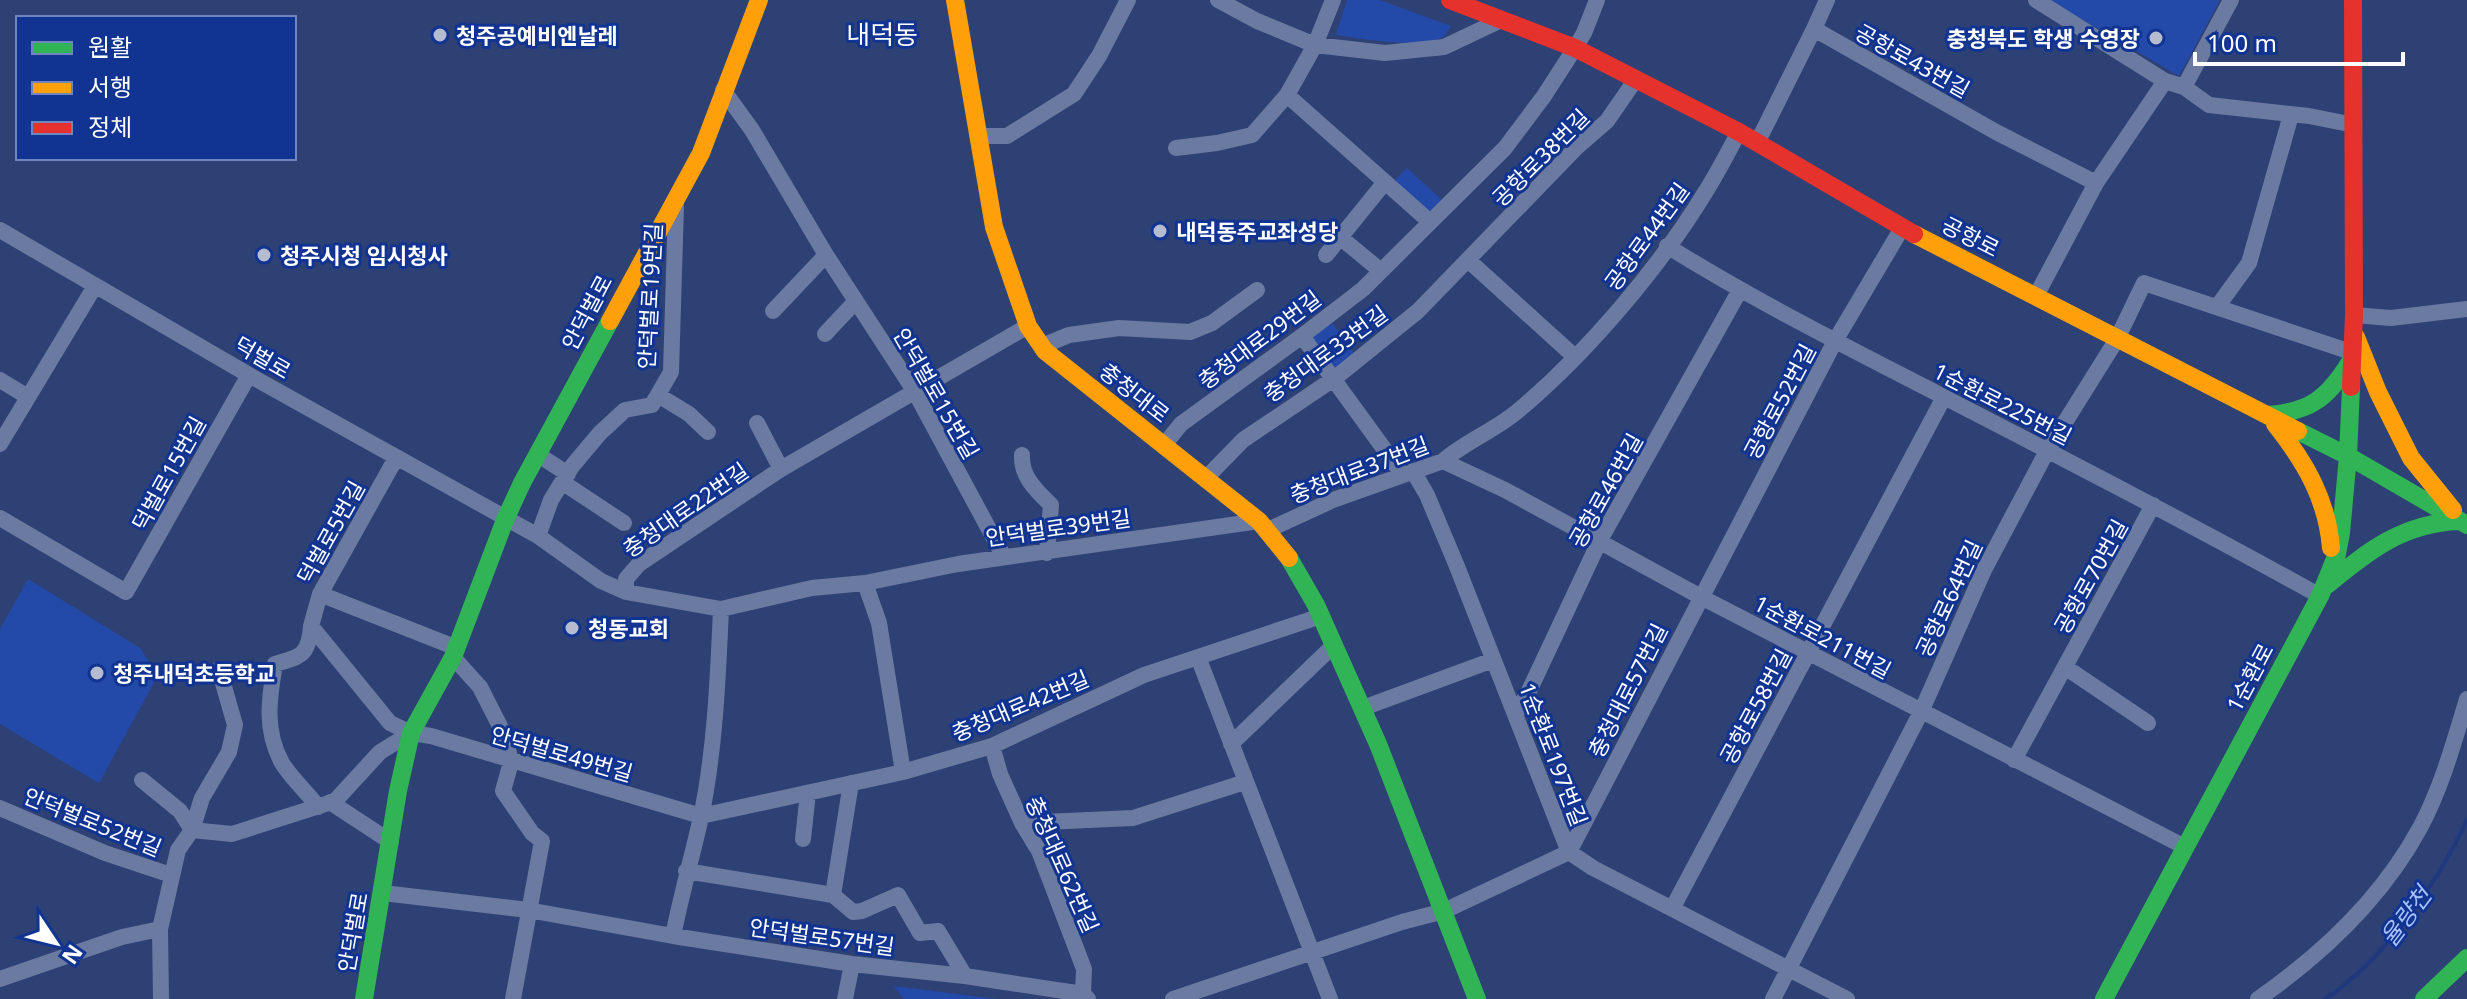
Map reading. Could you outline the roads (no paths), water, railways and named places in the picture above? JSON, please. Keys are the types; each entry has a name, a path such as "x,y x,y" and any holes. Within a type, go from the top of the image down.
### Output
{"street":[{"name":"안덕벌로","path":"364,999 398,791 411,733 455,652 505,520 537,454 701,153 759,0"},
{"name":"충청대로","path":"955,0 994,227 1028,326 1042,346 1071,373 1263,525 1305,583 1363,708 1477,999"},
{"path":"978,136 1007,136 1074,94 1099,56 1128,0"},
{"path":"1218,0 1257,21 1315,45 1385,53 1444,47 1501,20"},
{"path":"1176,148 1252,135 1287,95 1315,45 1333,0"},
{"name":"공항로","path":"1450,0 1575,48 1739,132 1902,228 2348,456 2464,523"},
{"name":"충청대로29번길","path":"1164,445 1181,424 1363,289 1505,148 1575,48 1597,0"},
{"path":"1757,143 1827,0"},
{"path":"2036,0 2165,81 2184,87 2209,105 2309,116 2354,125"},
{"path":"2184,87 2231,0"},
{"name":"1순환로","path":"2104,999 2321,592 2337,554 2348,456 2354,322 2353,0"},
{"name":"공항로43번길","path":"1814,29 1991,129 2096,183"},
{"name":"공항로38번길","path":"1468,260 1566,158 1607,121 1636,79"},
{"path":"2036,296 2096,183 2165,81"},
{"name":"안덕벌로15번길","path":"723,90 752,130 826,255 915,392 1004,557"},
{"path":"1287,95 1429,221"},
{"path":"2217,307 2249,263 2291,115"},
{"name":"공항로44번길","path":"1575,357 1618,311 1667,246 1706,192 1739,132"},
{"path":"1326,255 1385,182"},
{"name":"안덕벌로19번길","path":"538,536 551,500 600,433 625,410 652,405 671,372 676,197"},
{"name":"공항로52번길","path":"1701,597 1835,341 1902,228"},
{"name":"덕벌로","path":"0,230 505,520"},
{"path":"1341,238 1381,271"},
{"name":"1순환로225번길","path":"1667,246 1835,341 2321,592"},
{"path":"773,311 826,255"},
{"path":"1468,260 1575,357"},
{"name":"충청대로33번길","path":"1206,478 1243,440 1335,378 1418,311 1468,260"},
{"path":"2117,339 2144,283 2351,356 2327,395 2299,411 2287,415 2267,415"},
{"path":"0,444 95,286"},
{"path":"1042,346 1069,335 1119,328 1190,332 1212,323 1257,290"},
{"name":"공항로46번길","path":"1515,715 1600,540 1740,290"},
{"path":"825,334 856,301"},
{"path":"2464,523 2411,458 2378,392 2354,322 2467,309"},
{"name":"충청대로22번길","path":"626,592 626,579 639,564 781,469 1028,326"},
{"name":"1순환로197번길","path":"1302,336 1433,509 1569,852 1593,868 1847,999"},
{"name":"공항로64번길","path":"1773,999 1921,712 1984,570 2047,451 2117,339"},
{"name":"충청대로37번길","path":"1263,525 1443,461 1517,412 1575,357"},
{"name":"덕벌로15번길","path":"0,518 126,592 249,375"},
{"path":"0,380 28,397"},
{"name":"안덕벌로19번길","path":"658,395 689,414 708,432"},
{"name":"공항로58번길","path":"1672,909 1944,397"},
{"path":"2267,415 2303,461 2323,500 2331,535 2331,553 2321,592"},
{"name":"충청대로22번길","path":"757,423 781,469"},
{"path":"537,454 624,523"},
{"path":"1022,455 1022,465 1029,483 1051,505 1047,553"},
{"name":"덕벌로5번길","path":"324,804 283,764 269,727 268,702 275,664 298,658 310,644 311,626 320,594 396,458"},
{"name":"1순환로211번길","path":"1443,461 1505,490 1701,597 2185,847"},
{"name":"공항로70번길","path":"2014,760 2153,505"},
{"name":"안덕벌로39번길","path":"505,520 538,536 601,581 626,592 721,609 812,588 865,583 1004,557 1263,525"},
{"path":"2321,592 2357,560 2406,530 2438,520 2464,523"},
{"path":"865,583 879,623 903,772"},
{"path":"320,594 455,652 477,683 505,736 511,762 503,791 532,833 542,841 513,999"},
{"name":"충청대로57번길","path":"1569,852 1701,597"},
{"path":"673,936 701,816 711,742 721,609"},
{"name":"충청대로42번길","path":"701,816 903,772 992,746 1144,675 1321,616"},
{"path":"311,626 390,723 411,733"},
{"path":"1231,744 1334,645"},
{"path":"1198,657 1330,999"},
{"path":"1363,708 1493,660"},
{"name":"공항로70번길","path":"2065,667 2148,723"},
{"name":"안덕벌로52번길","path":"161,999 160,929 171,875 178,850 192,830 202,798 229,752 235,725 219,669"},
{"path":"2258,999 2343,931 2389,877 2426,813 2448,762 2467,699"},
{"name":"안덕벌로49번길","path":"411,733 431,736 701,816"},
{"name":"안덕벌로52번길","path":"192,830 232,834 335,801 380,752 411,733"},
{"name":"충청대로62번길","path":"992,746 1000,774 1022,823 1039,851 1084,969 1085,996"},
{"path":"142,780 180,811 192,830"},
{"path":"1022,823 1133,818 1245,782"},
{"path":"686,871 833,895 851,783"},
{"path":"803,839 808,793"},
{"path":"324,804 391,842"},
{"name":"안덕벌로52번길","path":"0,808 105,853 171,875"},
{"path":"1173,999 1402,922 1444,911 1569,852"},
{"name":"안덕벌로57번길","path":"383,893 528,910 852,964 965,976 1085,996"},
{"name":"안덕벌로57번길","path":"833,895 853,912 898,895 920,933 938,931 965,976"},
{"path":"0,979 122,937 160,929"},
{"path":"2424,999 2467,958"},
{"path":"845,999 852,964"},
{"path":"517,977 523,999"}],"waterway":[{"name":"율량천","path":"2325,999 2388,942 2425,894 2467,820"}],"place":[{"name":"청주공예비엔날레","path":"440,35"},
{"name":"충청북도 학생 수영장","path":"2156,38"},
{"name":"내덕동주교좌성당","path":"1160,231"},
{"name":"청주시청 임시청사","path":"264,255"},
{"name":"청동교회","path":"572,628"},
{"name":"청주내덕초등학교","path":"97,673"}],"district":[{"name":"내덕동","path":"882,34"}]}
